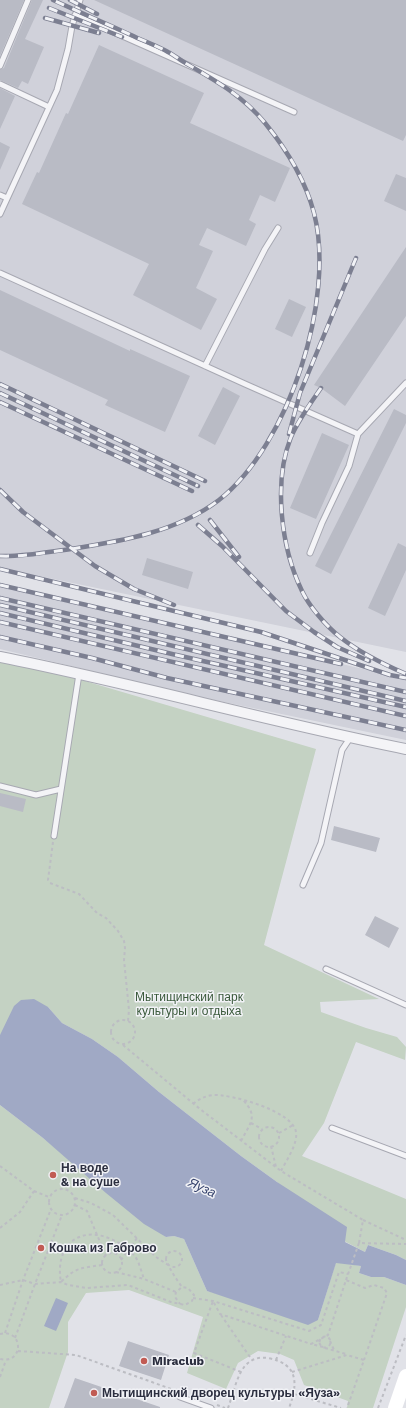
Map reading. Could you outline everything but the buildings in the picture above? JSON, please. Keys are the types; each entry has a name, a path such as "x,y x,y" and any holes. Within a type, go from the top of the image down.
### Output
{"main road":[{"path":"395,1408 406,1376"}],"street":[{"path":"2,659 79,674 350,738 406,749"}],"lane":[{"path":"0,66 28,0"},
{"path":"0,214 57,90 64,68 70,31 80,0"},
{"path":"75,15 294,112"},
{"path":"0,84 49,107"},
{"path":"0,195 7,198"},
{"path":"205,366 265,249 278,228"},
{"path":"0,273 358,434"},
{"path":"310,553 322,523 349,466 358,434 406,383"},
{"path":"54,836 79,674"},
{"path":"303,885 321,843 342,750 350,738"},
{"path":"0,786 36,794 61,789"},
{"path":"326,969 406,1005"},
{"path":"332,1128 406,1156"},
{"path":"180,1394 212,1406"}],"path":[{"path":"54,836 48,880 50,883 79,894 97,913 106,918 114,926 124,941 124,960 129,1010 128,1021"},
{"path":"123,1045 131,1042 135,1035 134,1027 128,1021 120,1020 113,1024 110,1032 111,1036 116,1042 123,1045 194,1104 281,1172 363,1220 406,1240"},
{"path":"194,1104 204,1097 213,1095 225,1096 242,1100 288,1118 296,1132 294,1147 281,1172"},
{"path":"241,1141 251,1123 252,1116 250,1108 242,1100"},
{"path":"251,1123 262,1129"},
{"path":"278,1133 293,1125"},
{"path":"268,1126 274,1128 279,1137 277,1143 271,1146 265,1146 260,1142 259,1135 262,1129 268,1126"},
{"path":"271,1146 277,1168"},
{"path":"0,1166 34,1191 49,1197"},
{"path":"64,1188 71,1191 75,1198 75,1205 71,1212 62,1215 56,1214 49,1206 49,1197 55,1190 64,1188"},
{"path":"0,1228 20,1212 34,1191"},
{"path":"0,1285 23,1280 35,1284 61,1282 68,1285 87,1288 128,1285 171,1302 188,1304 194,1295 191,1289 182,1287 168,1265 166,1258 168,1254 175,1252 179,1254 181,1259 178,1266 173,1267 168,1265 156,1257 113,1216 91,1204 75,1198"},
{"path":"75,1205 88,1211 106,1256"},
{"path":"5,1333 23,1280 51,1210"},
{"path":"15,1338 62,1215"},
{"path":"334,1351 328,1335 359,1243 363,1220"},
{"path":"61,1282 59,1274 61,1258 64,1250 71,1241 82,1236 98,1235 109,1238 129,1250 136,1259 144,1279"},
{"path":"121,1260 137,1238"},
{"path":"359,1243 406,1244"},
{"path":"116,1272 122,1266 121,1260 114,1254 106,1256 102,1265 107,1272 116,1272 144,1279 176,1292"},
{"path":"61,1282 70,1272 102,1265"},
{"path":"193,1298 212,1301 309,1331 321,1325 339,1272 348,1273"},
{"path":"346,1280 365,1288 374,1285 384,1288 386,1293 347,1408"},
{"path":"180,1304 175,1297 176,1292 182,1287"},
{"path":"212,1301 252,1360"},
{"path":"212,1301 194,1353 241,1372"},
{"path":"220,1314 364,1360"},
{"path":"0,1334 5,1333 13,1335 18,1344 18,1351 13,1357 6,1360 0,1360"},
{"path":"311,1344 328,1335"},
{"path":"378,1408 406,1335"},
{"path":"276,1360 286,1336"},
{"path":"323,1338 327,1337 330,1340"},
{"path":"323,1338 320,1343 324,1348"},
{"path":"324,1348 329,1346 330,1340"},
{"path":"18,1351 76,1355 180,1394"},
{"path":"292,1372 347,1355"},
{"path":"212,1406 226,1408 241,1372 247,1363 264,1357 283,1362 292,1372 294,1380 294,1394 289,1408"},
{"path":"0,1377 6,1360"},
{"path":"294,1394 341,1408"}],"shaded area":[{"path":"0,0 406,0 406,652 0,568"},
{"path":"0,584 406,679 406,740 200,697 0,649"}],"green space":[{"name":"Мытищинский парк культуры и отдыха","path":"0,656 316,749 264,945 379,999 320,1002 321,1012 397,1037 406,1047 405,1060 356,1042 324,1123 302,1156 406,1199 406,1260 368,1245 365,1252 344,1241 277,1182 159,1092 118,1057 92,1039 62,1023 48,1007 0,1035"},
{"path":"0,1105 166,1237 174,1236 184,1239 207,1291 318,1320 336,1262 361,1266 359,1273 371,1277 384,1277 406,1285 406,1307 373,1408 347,1408 348,1401 304,1385 294,1360 280,1354 258,1351 238,1363 226,1389 187,1373 203,1317 129,1290 86,1293 68,1322 68,1352 49,1408 0,1408"}],"water":[{"name":"Яуза","path":"34,999 48,1007 62,1023 92,1039 118,1057 159,1092 241,1156 277,1182 347,1227 345,1242 365,1252 368,1245 406,1260 406,1285 384,1277 371,1277 359,1273 361,1266 336,1263 318,1320 308,1325 207,1291 184,1239 174,1236 166,1237 144,1224 43,1138 0,1105 0,1035 14,1006 21,1000"},
{"path":"56,1298 68,1303 56,1331 44,1326"}],"railway":[{"path":"0,556 45,553 90,546 148,534 185,520 203,511 219,500 244,475 266,444 286,407 301,368 312,327 318,286 319,247 314,213 306,188 288,154 257,113 219,83 170,53 53,0"},
{"path":"70,0 97,14"},
{"path":"49,8 122,37"},
{"path":"45,18 99,33"},
{"path":"289,434 300,393 356,258"},
{"path":"0,384 205,481"},
{"path":"321,388 291,437 285,455 281,494 282,515 289,555 302,591 318,616 348,643 380,662 406,674"},
{"path":"0,393 198,486"},
{"path":"0,402 192,491"},
{"path":"0,490 23,512 95,566 134,589 174,605"},
{"path":"210,520 239,557"},
{"path":"198,525 222,546 286,611 337,647 369,661"},
{"path":"0,569 261,632 390,675 406,678"},
{"path":"0,585 341,664"},
{"path":"0,598 406,692"},
{"path":"0,605 406,701"},
{"path":"0,613 406,707"},
{"path":"0,622 406,716"},
{"path":"0,637 92,658 167,678 406,730"}],"place":[{"name":"На воде & на суше","path":"53,1175"},
{"name":"Кошка из Габрово","path":"41,1248"},
{"name":"Miraclub","path":"144,1361"},
{"name":"Мытищинский дворец культуры «Яуза»","path":"94,1393"}]}
